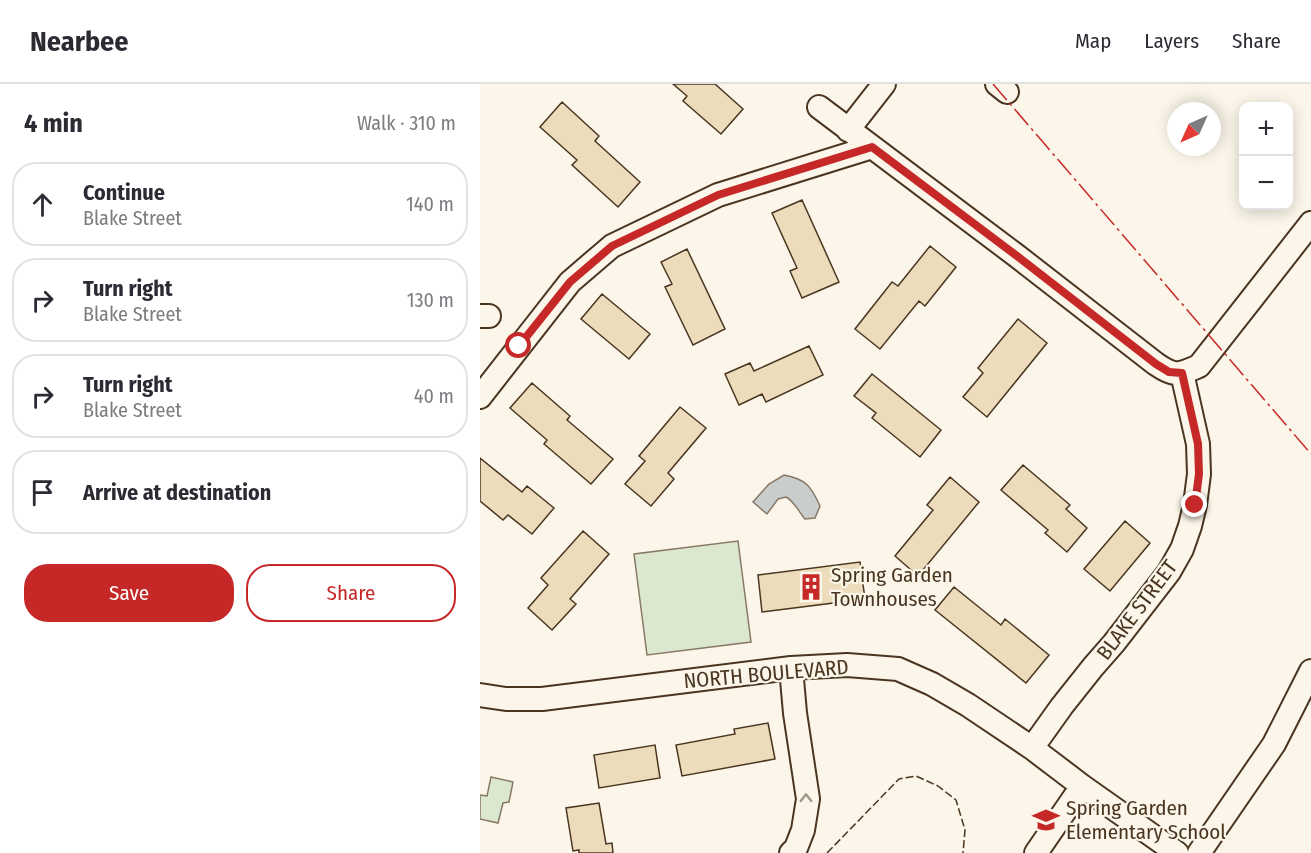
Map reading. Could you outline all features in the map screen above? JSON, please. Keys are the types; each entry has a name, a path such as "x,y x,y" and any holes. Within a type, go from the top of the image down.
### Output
{"street":[{"path":"848,130 884,84"},
{"path":"819,107 1169,372 1182,373 1199,366 1311,223"},
{"path":"480,397 570,282 612,246 718,195 872,147"},
{"name":"BLAKE STREET","path":"1032,747 1169,572 1182,549 1195,505 1199,474 1198,444 1182,373"},
{"name":"NORTH BOULEVARD","path":"480,695 506,699 542,699 791,668 847,665 898,669 932,684 1032,747 1082,786 1177,853"},
{"path":"791,668 795,713 808,799 803,830 796,848 791,853"},
{"path":"1199,853 1274,744 1311,671"},
{"path":"1036,853 1082,786"}],"green space":[{"path":"738,541 751,642 647,655 634,554"},
{"path":"491,777 513,782 509,802 503,803 498,823 480,819 480,795 487,796"}],"shaded area":[{"path":"784,475 803,481 814,493 820,506 815,518 805,519 786,497 778,499 767,514 753,502 769,484"}],"building":[{"path":"673,84 715,84 743,109 721,134 683,101 687,96"},
{"path":"562,102 599,136 595,141 640,182 618,207 572,165 577,160 540,127"},
{"path":"802,200 839,282 802,298 790,271 797,268 772,213"},
{"path":"930,246 956,267 925,306 919,301 880,349 855,329 892,282 898,286"},
{"path":"687,249 725,329 693,345 665,287 672,284 661,262"},
{"path":"602,294 650,334 629,359 581,319"},
{"path":"1018,319 1047,343 987,417 963,397 983,373 978,368"},
{"path":"809,346 823,375 766,402 762,394 739,405 725,374 750,363 754,371"},
{"path":"872,374 941,430 920,457 872,418 876,413 854,396"},
{"path":"532,383 570,416 567,420 613,459 591,484 544,444 547,440 510,408"},
{"path":"680,407 706,428 668,473 674,479 651,506 625,484 645,461 639,456"},
{"path":"480,458 522,492 527,486 554,508 532,534 508,515 503,520 480,501"},
{"path":"1023,465 1070,505 1066,509 1087,528 1067,552 1045,533 1048,530 1001,490"},
{"path":"950,477 979,502 918,576 895,556 933,510 927,505"},
{"path":"1125,521 1150,543 1110,591 1084,569"},
{"path":"583,531 609,554 570,599 576,604 552,630 528,608 548,585 541,578"},
{"name":"Spring Garden Townhouses","path":"860,562 865,599 762,612 758,575"},
{"path":"954,587 1001,625 1005,619 1049,655 1026,683 935,610"},
{"path":"768,723 775,759 682,776 676,745 735,734 734,729"},
{"path":"655,745 660,778 599,788 594,755"},
{"path":"599,803 606,844 612,843 613,853 573,851 566,808"}],"fence":[{"path":"827,853 899,779 916,776 938,786 956,800 965,830 963,853"}],"power":[{"path":"993,84 1311,454"}],"place":[{"name":"Spring Garden Townhouses","path":"811,587"},
{"name":"Spring Garden Elementary School","path":"1046,820"}],"route":[{"path":"519,346 570,282 612,246 718,195 872,147 1156,364 1169,372 1182,373 1198,444 1199,474 1195,505"}]}
